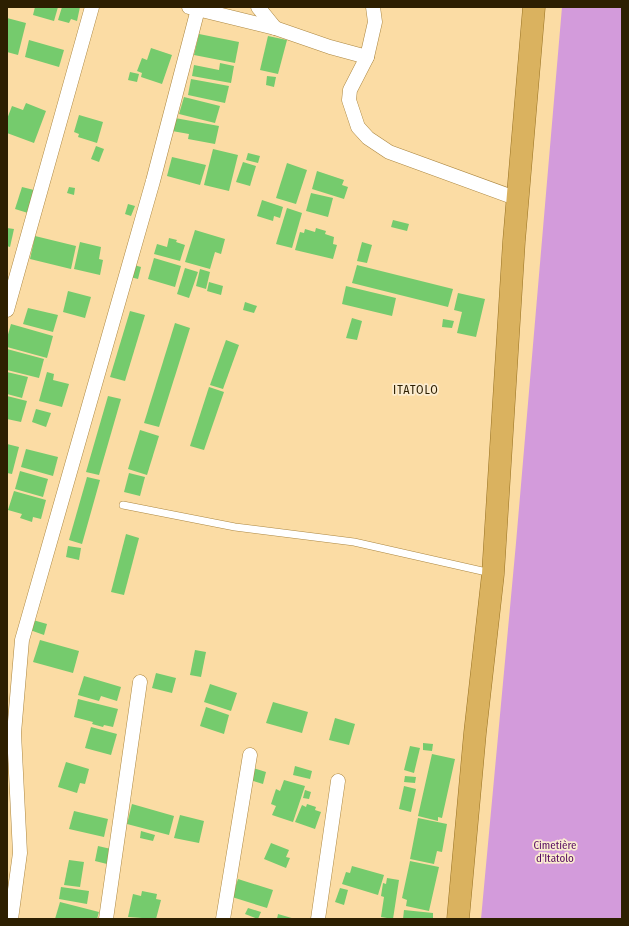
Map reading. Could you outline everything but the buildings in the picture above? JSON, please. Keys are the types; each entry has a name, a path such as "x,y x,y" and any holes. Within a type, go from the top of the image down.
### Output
{"highway":[{"path":"458,919 475,733 493,574 518,199 534,7"}],"street":[{"path":"7,310 92,7"},
{"path":"258,7 275,28"},
{"path":"373,7 374,22 367,57 350,90 349,100 358,127 368,138 389,152 518,199"},
{"path":"11,919 20,853 14,733 22,640 153,181 193,8 275,28 330,47 367,57"},
{"path":"106,919 140,682"},
{"path":"223,919 250,755"},
{"path":"318,919 338,781"}],"lane":[{"path":"123,505 235,527 354,542 493,574"}],"green space":[{"name":"Cimetière d'Itatolo","path":"562,7 622,7 622,919 481,919 516,543"}],"district":[{"name":"ITATOLO","path":"416,390"}]}
